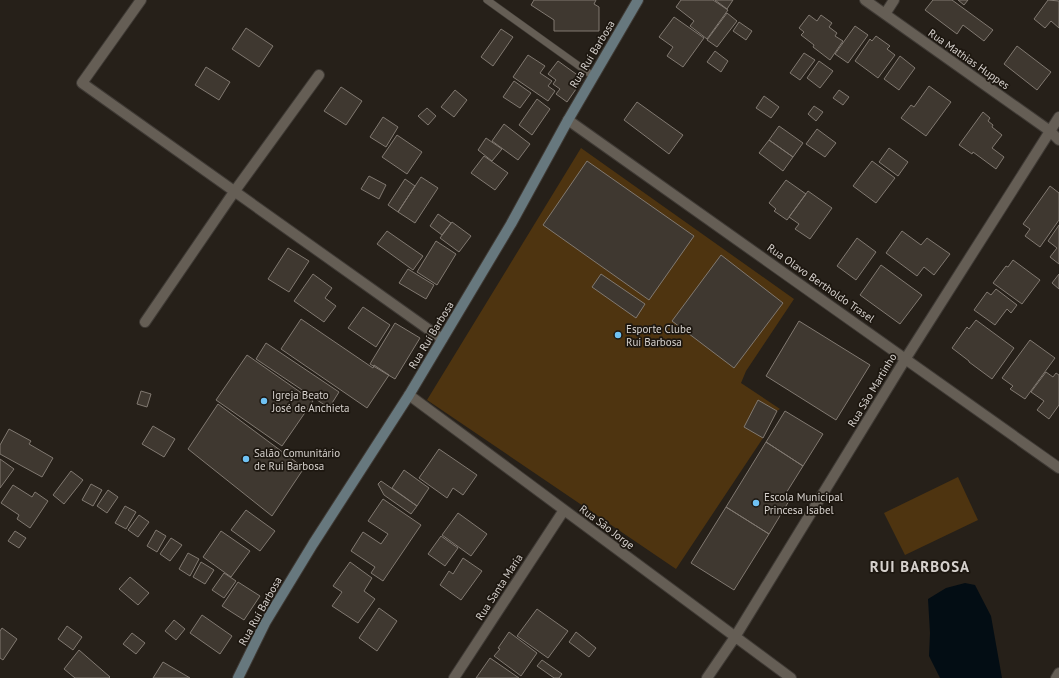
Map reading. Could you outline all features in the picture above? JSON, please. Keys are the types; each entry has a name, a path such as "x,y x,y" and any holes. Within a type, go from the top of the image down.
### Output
{"main road":[{"name":"Rua Ruí Barbosa","path":"238,678 265,623 313,544 408,395 511,224 568,120 638,0"}],"street":[{"path":"141,0 82,83 442,339"},
{"name":"Rua Mathias Huppes","path":"865,0 1050,131 1059,140"},
{"path":"885,14 894,0"},
{"path":"145,322 234,192 319,75"},
{"name":"Rua São Martinho","path":"707,678 735,637 906,358 1059,116"},
{"name":"Rua Olavo Bertholdo Trasel","path":"568,120 906,358 1059,468"},
{"name":"Rua São Jorge","path":"408,395 791,678"},
{"name":"Rua Santa Maria","path":"454,678 564,510"},
{"path":"1056,678 1059,673"}],"lane":[{"path":"487,0 593,76"}],"shaded area":[{"name":"Esporte Clube Rui Barbosa","path":"581,148 794,299 746,371 741,383 780,409 777,411 763,438 676,569 427,400"},
{"path":"958,477 978,520 905,555 884,513"},
{"path":"965,583 975,585 991,616 1002,678 940,678 929,656 930,633 928,599 946,588"}],"building":[{"path":"534,0 596,0 594,4 599,7 599,31 554,31 554,20 531,5"},
{"path":"681,0 713,0 728,10 707,39 690,26 694,21 676,7"},
{"path":"715,0 733,0 727,9"},
{"path":"933,0 952,0 993,30 984,41 963,25 957,34 925,10"},
{"path":"958,0 968,0 964,5"},
{"path":"1048,0 1059,1 1059,28 1051,21 1045,28 1034,19"},
{"path":"727,13 737,21 717,47 707,40"},
{"path":"809,15 817,21 821,15 832,23 829,27 837,33 835,36 843,41 830,60 813,47 814,45 801,35 804,32 799,28"},
{"path":"674,17 704,38 683,67 667,56 673,47 659,37"},
{"path":"739,22 752,31 746,40 733,31"},
{"path":"855,26 868,35 848,63 835,54"},
{"path":"246,28 273,46 259,67 232,49"},
{"path":"501,29 513,37 493,66 481,57"},
{"path":"876,36 890,46 887,49 895,55 878,78 855,61 870,39 872,41"},
{"path":"1017,46 1051,72 1037,90 1004,64"},
{"path":"715,51 728,61 721,72 707,62"},
{"path":"804,53 815,60 800,80 790,73"},
{"path":"528,55 545,66 540,73 552,81 548,86 555,91 548,101 513,77"},
{"path":"900,56 915,68 899,90 884,79"},
{"path":"558,61 583,79 567,102 556,94 560,89 553,84 556,80 548,74"},
{"path":"819,61 833,71 820,88 807,78"},
{"path":"206,67 230,82 219,100 195,85"},
{"path":"514,81 531,93 520,108 503,97"},
{"path":"929,86 951,102 926,136 901,118 911,105 914,107"},
{"path":"341,87 362,101 346,125 324,111"},
{"path":"455,90 467,100 454,117 441,107"},
{"path":"839,90 849,97 843,105 833,98"},
{"path":"764,96 779,107 771,118 756,108"},
{"path":"537,99 550,109 532,135 519,125"},
{"path":"637,102 683,135 669,154 624,120"},
{"path":"814,106 823,112 816,121 808,114"},
{"path":"427,108 436,116 428,125 418,116"},
{"path":"983,112 990,118 988,121 993,125 992,127 1002,135 992,148 1004,157 996,169 973,152 972,154 959,145"},
{"path":"383,117 398,127 386,147 370,137"},
{"path":"504,124 530,144 518,160 492,141"},
{"path":"779,126 803,143 793,157 769,140"},
{"path":"817,129 836,143 825,157 806,144"},
{"path":"397,135 422,152 407,174 382,157"},
{"path":"486,138 502,149 492,161 478,150"},
{"path":"769,140 793,157 783,171 759,153"},
{"path":"889,148 908,162 898,176 879,162"},
{"path":"484,156 508,173 495,190 471,173"},
{"path":"587,161 694,236 649,300 543,225"},
{"path":"872,161 895,178 876,203 853,186"},
{"path":"369,176 386,185 379,199 361,189"},
{"path":"421,177 438,188 415,223 398,212"},
{"path":"405,179 415,186 398,212 388,205"},
{"path":"786,180 806,194 787,220 774,211 776,209 769,203"},
{"path":"1050,186 1059,193 1059,220 1040,247 1025,236 1030,229 1023,224"},
{"path":"808,191 832,208 810,239 795,229 799,224 789,217"},
{"path":"438,214 451,223 442,235 430,226"},
{"path":"452,222 471,236 459,252 440,238"},
{"path":"1059,225 1059,264 1050,257 1057,248 1048,241"},
{"path":"387,231 423,256 413,270 377,244"},
{"path":"902,231 921,245 927,238 950,254 934,275 924,267 917,276 886,253"},
{"path":"857,238 876,252 856,280 837,266"},
{"path":"436,241 456,254 437,285 417,272"},
{"path":"288,248 309,261 289,292 268,279"},
{"path":"721,255 783,303 734,368 672,321"},
{"path":"1013,260 1040,280 1022,304 993,283 1006,266 1008,267"},
{"path":"881,265 922,295 900,324 860,295"},
{"path":"408,269 434,285 426,299 399,283"},
{"path":"313,274 332,288 325,298 336,306 324,322 294,301"},
{"path":"601,274 645,304 636,318 592,287"},
{"path":"1059,274 1059,289 1052,283"},
{"path":"996,289 1017,305 1011,313 1007,309 995,325 974,310 987,292 991,295"},
{"path":"363,307 390,325 376,347 348,328"},
{"path":"301,319 373,368 374,365 389,375 367,408 281,349"},
{"path":"976,320 1014,348 992,379 952,348 967,327 969,329"},
{"path":"799,321 870,365 836,420 766,376"},
{"path":"395,323 420,338 395,379 370,364"},
{"path":"1030,340 1055,358 1025,399 1010,389 1013,386 1002,378"},
{"path":"266,343 339,392 329,408 256,359"},
{"name":"Igreja Beato José de Anchieta","path":"247,355 313,401 282,446 216,400"},
{"path":"1046,372 1053,377 1056,373 1059,375 1059,405 1049,419 1037,410 1044,401 1031,392"},
{"path":"141,391 151,394 147,407 137,404"},
{"path":"758,400 777,411 763,438 744,427"},
{"name":"Salão Comunitário de Rui Barbosa","path":"218,404 304,468 272,516 188,449"},
{"path":"785,411 823,434 803,466 766,442"},
{"path":"153,426 175,439 164,457 142,444"},
{"path":"9,429 31,441 29,444 53,458 42,477 0,454 0,445"},
{"path":"766,442 803,466 783,498 789,501 769,534 726,507"},
{"path":"439,449 477,475 463,495 453,488 447,498 419,478"},
{"path":"0,459 14,469 0,488"},
{"path":"404,470 429,488 417,506 392,488"},
{"path":"71,471 83,480 64,504 53,495"},
{"path":"381,481 417,506 411,514 384,495 378,484"},
{"path":"91,484 102,490 93,506 82,500"},
{"path":"13,485 32,497 35,492 48,501 30,528 17,519 19,515 1,503"},
{"path":"108,490 118,497 107,513 97,506"},
{"path":"383,499 421,525 383,581 371,573 375,567 351,551 363,532 381,544 388,534 368,521"},
{"path":"125,506 136,512 126,529 115,523"},
{"path":"726,507 769,534 734,590 691,563"},
{"path":"246,510 275,531 260,551 231,530"},
{"path":"458,513 487,534 471,556 442,535"},
{"path":"139,515 149,522 138,537 128,530"},
{"path":"156,530 166,536 157,552 147,546"},
{"path":"15,531 26,538 19,548 8,541"},
{"path":"221,531 250,551 231,577 203,557"},
{"path":"441,536 458,548 445,566 428,554"},
{"path":"171,538 182,545 170,561 160,554"},
{"path":"188,553 199,559 190,576 179,569"},
{"path":"463,558 482,571 461,600 440,585 449,571 453,574"},
{"path":"201,562 214,570 205,584 193,577"},
{"path":"350,562 372,578 364,591 375,599 358,623 332,606 342,592 333,586"},
{"path":"224,573 236,581 224,598 212,590"},
{"path":"130,577 149,593 138,605 119,589"},
{"path":"238,582 260,596 244,620 222,606"},
{"path":"379,608 397,621 377,651 359,638"},
{"path":"537,609 568,631 548,658 517,636"},
{"path":"202,615 232,636 220,654 190,633"},
{"path":"174,620 185,629 176,640 165,631"},
{"path":"67,626 82,637 73,650 58,639"},
{"path":"2,628 17,639 3,660 0,658 0,631"},
{"path":"509,632 537,653 521,676 494,656 500,649 498,648"},
{"path":"576,632 596,648 589,657 569,642"},
{"path":"132,633 145,643 136,654 123,644"},
{"path":"79,650 110,677 75,678 64,669"},
{"path":"490,658 519,678 476,678"},
{"path":"542,660 562,674 559,678 554,678 537,666"},
{"path":"163,662 190,678 153,678"}],"place":[{"name":"Esporte Clube Rui Barbosa","path":"618,335"},
{"name":"Igreja Beato José de Anchieta","path":"264,401"},
{"name":"Salão Comunitário de Rui Barbosa","path":"246,459"},
{"name":"Escola Municipal Princesa Isabel","path":"756,503"}],"district":[{"name":"RUI BARBOSA","path":"920,566"}]}
